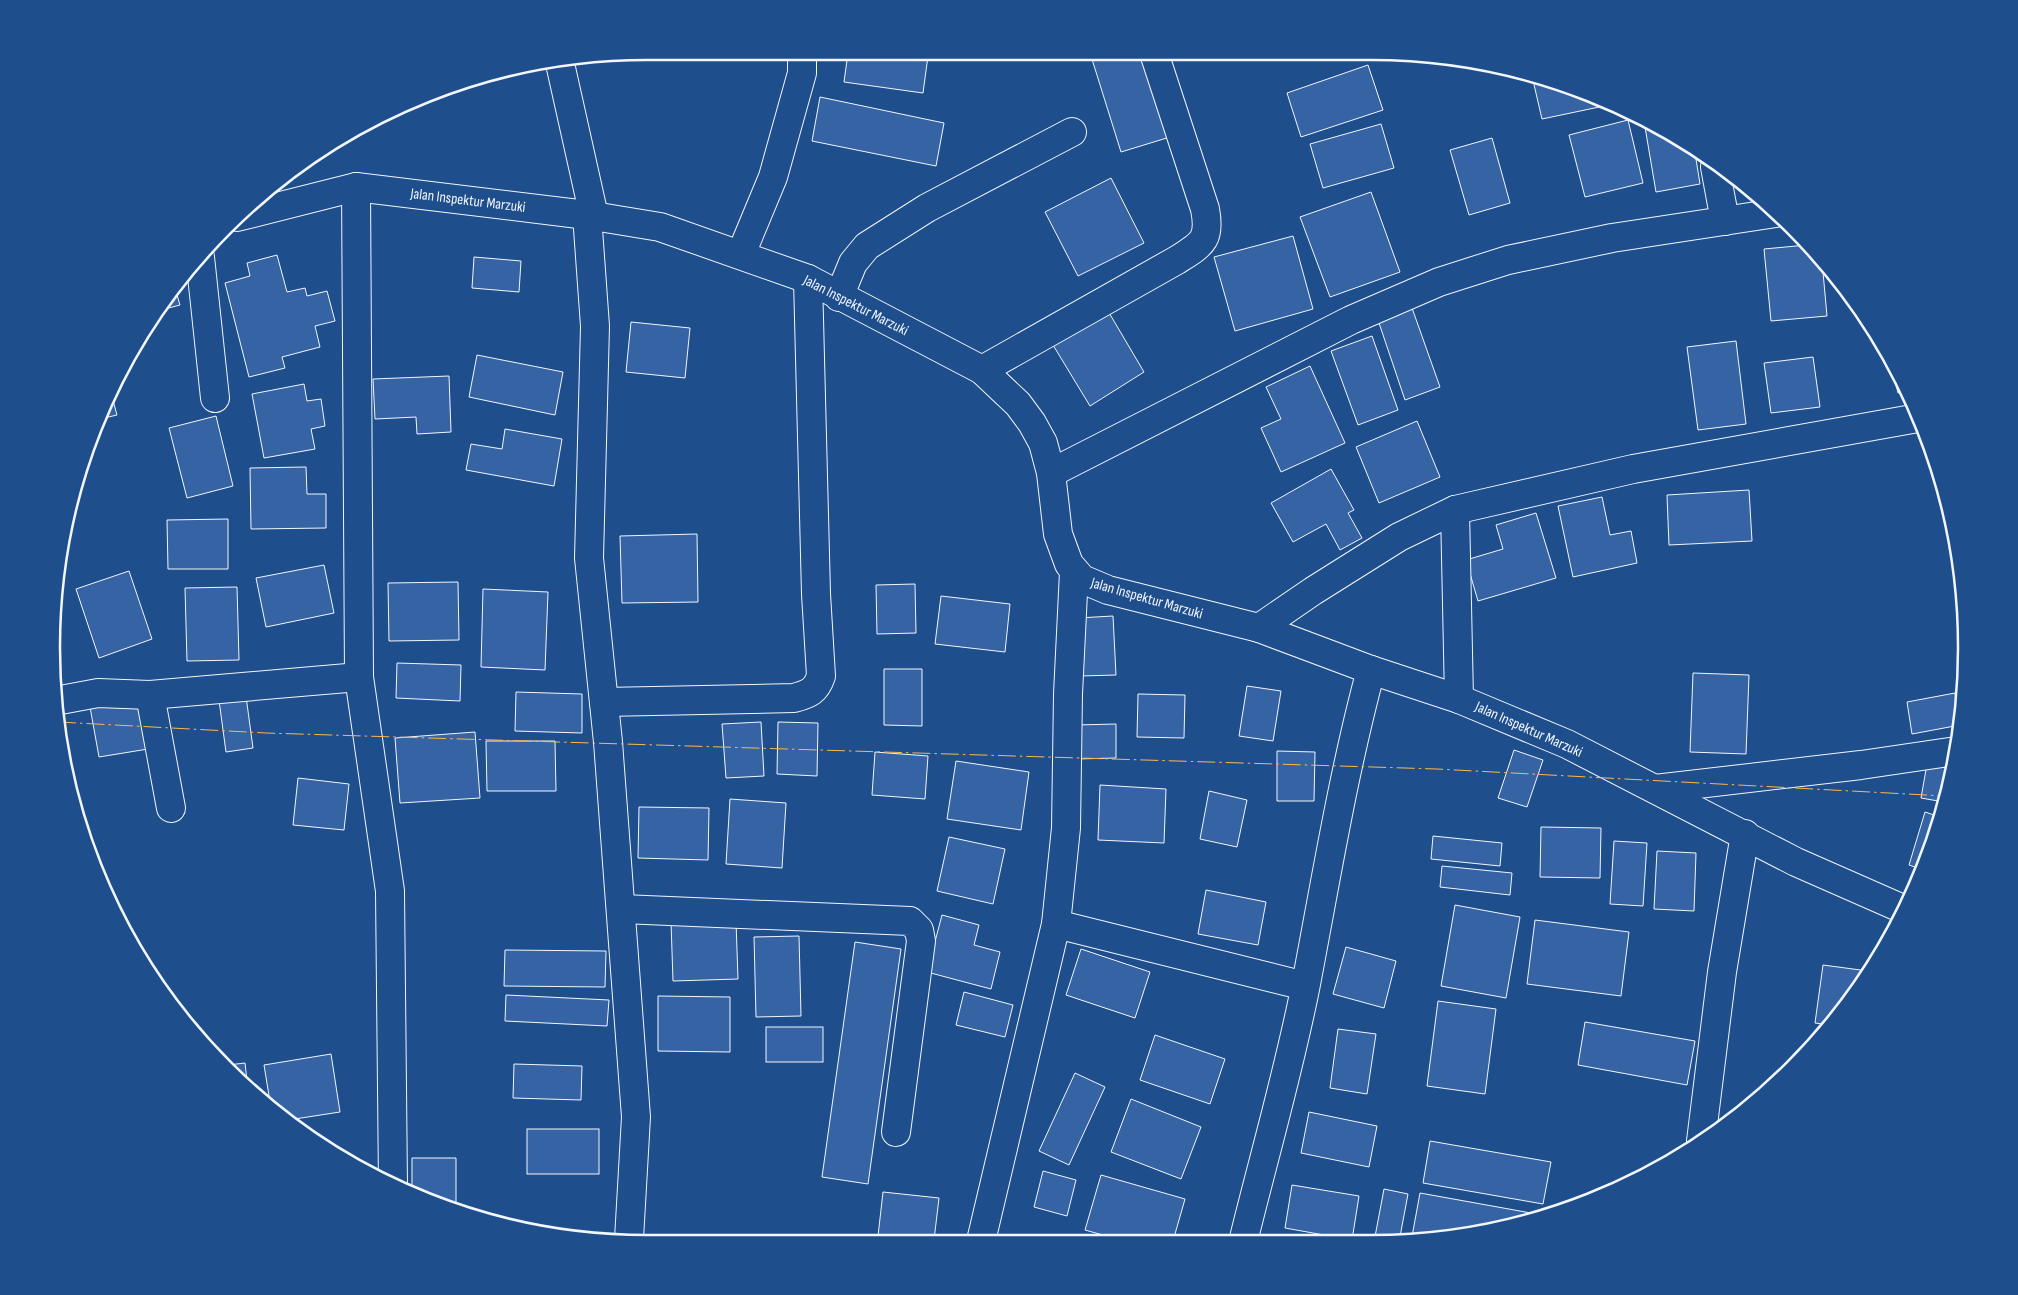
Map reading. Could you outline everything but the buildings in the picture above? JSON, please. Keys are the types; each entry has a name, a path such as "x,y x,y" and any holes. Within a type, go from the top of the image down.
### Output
{"street":[{"path":"741,254 773,178 802,73 802,60"},
{"path":"982,370 1177,260 1198,247 1206,237 1207,221 1205,209 1155,60"},
{"path":"561,67 591,216 595,326 589,558 622,909 636,1117 629,1235"},
{"path":"839,296 853,263 867,246 927,208 1072,132"},
{"path":"1716,172 1725,221"},
{"path":"356,187 360,677 390,891 393,1176"},
{"name":"Jalan Inspektur Marzuki","path":"252,213 356,187 591,216 660,227 808,279 982,370 1018,404 1032,423 1043,443 1051,472 1058,534 1069,564 1074,572 1090,584 1259,628 1371,670 1459,699 1567,744 1745,834 1796,862 1897,906"},
{"path":"1051,472 1351,320 1439,282 1508,260 1612,238 1766,214"},
{"path":"201,266 215,398"},
{"path":"604,702 794,698 810,694 818,687 821,676 816,594 808,279"},
{"path":"1259,628 1313,591 1399,537 1455,510 1633,469 1911,419"},
{"path":"1455,510 1459,699"},
{"path":"982,1235 1056,924 1066,828 1068,694 1074,572"},
{"path":"1245,1235 1305,986 1337,812 1353,736 1371,670"},
{"path":"62,700 98,693 150,695 360,677"},
{"path":"150,695 171,808"},
{"path":"1655,789 1861,765 1949,752"},
{"path":"1702,1132 1722,972 1745,834"},
{"path":"622,909 910,921 919,930 921,941 896,1132"},
{"path":"1056,924 1305,986"}],"power":[{"path":"65,722 266,733 1437,769 1939,796"}]}
